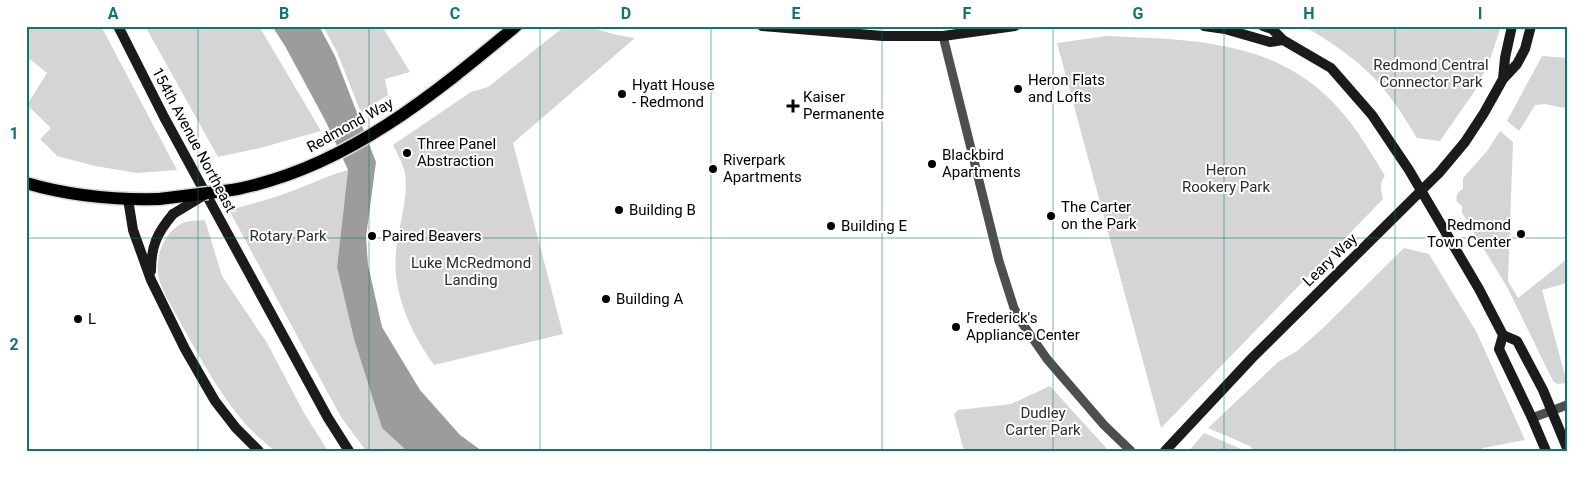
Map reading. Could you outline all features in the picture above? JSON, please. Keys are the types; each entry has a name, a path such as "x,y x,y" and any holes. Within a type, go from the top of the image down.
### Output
{"main road":[{"name":"154th Avenue Northeast","path":"118,26 164,117 328,418 349,451"},
{"name":"Redmond Way","path":"26,183 48,190 94,198 159,199 242,188 293,173 338,154 378,132 430,96 516,26"},
{"path":"762,26 883,36 943,36 1014,26"},
{"path":"1204,26 1231,30 1270,42 1283,40"},
{"path":"1264,26 1272,29 1283,40 1331,68 1372,116 1408,170 1479,289 1502,335 1517,342 1552,410 1567,448"},
{"name":"Leary Way","path":"1503,79 1505,58 1512,26"},
{"path":"1505,58 1514,40 1518,26"},
{"name":"Leary Way","path":"1165,451 1260,350 1421,192 1465,142 1503,79 1517,64 1531,29"},
{"path":"151,280 151,254 161,229 173,214 208,193"},
{"path":"128,199 133,230 151,280 185,349 215,400 236,428 259,451"},
{"path":"1502,335 1499,349 1546,451"}],"street":[{"path":"943,36 999,261 1014,308 1047,360 1104,425 1131,451"},
{"path":"1532,418 1567,405"}],"green space":[{"path":"26,26 101,26 177,170 137,173 95,166 57,156 40,139 51,128 27,105 47,73 26,56"},
{"path":"145,26 259,26 321,131 260,148 218,157"},
{"path":"323,26 382,26 410,72 385,79 388,95 361,113 337,52"},
{"name":"Luke McRedmond Landing","path":"565,26 592,26 599,30 635,38 513,143 563,334 434,365 411,326 400,297 397,282 396,252 406,183 404,170 393,145 471,92 488,87"},
{"name":"Redmond Central Connector Park","path":"1303,26 1501,26 1489,63 1474,92 1440,141 1417,138 1391,98 1370,74 1337,47"},
{"name":"Heron Rookery Park","path":"1107,36 1208,43 1240,50 1270,60 1299,75 1326,95 1355,128 1385,176 1381,184 1383,199 1161,428 1057,43"},
{"path":"1542,56 1567,58 1567,106 1564,108 1545,104 1535,105 1519,131 1507,121"},
{"path":"1500,131 1513,142 1508,281 1518,298 1567,259 1567,283 1542,290 1567,383 1557,384 1553,381 1507,287 1462,213 1462,206 1457,200 1458,193 1463,189 1463,178 1487,151"},
{"name":"Rotary Park","path":"348,170 337,267 354,339 382,428 407,451 366,451 341,417 229,210 275,197"},
{"path":"205,220 222,276 267,343 304,413 328,451 275,451 253,432 216,384 168,300 159,279 158,271 159,255 165,239 176,227 183,223"},
{"path":"1404,248 1429,254 1477,333 1525,440 1483,448 1479,451 1254,451 1250,446 1208,428 1278,362 1297,351 1322,329"},
{"name":"Dudley Carter Park","path":"1050,386 1109,451 964,451 954,414 958,410 1011,404"},
{"path":"1204,433 1246,451 1189,451"}],"shaded area":[{"path":"272,26 319,26 335,56 376,162 366,237 368,265 382,327 420,390 460,435 482,451 407,451 382,428 354,339 337,267 348,170 326,122 285,46"}],"place":[{"name":"Heron Flats and Lofts","path":"1018,89"},
{"name":"Hyatt House - Redmond","path":"622,94"},
{"name":"Kaiser Permanente","path":"793,106"},
{"name":"Three Panel Abstraction","path":"407,153"},
{"name":"Blackbird Apartments","path":"932,164"},
{"name":"Riverpark Apartments","path":"713,169"},
{"name":"Building B","path":"619,210"},
{"name":"The Carter on the Park","path":"1051,216"},
{"name":"Building E","path":"831,226"},
{"name":"Redmond Town Center","path":"1521,234"},
{"name":"Paired Beavers","path":"372,236"},
{"name":"Building A","path":"606,299"},
{"name":"L","path":"78,319"},
{"name":"Frederick's Appliance Center","path":"956,327"}]}
